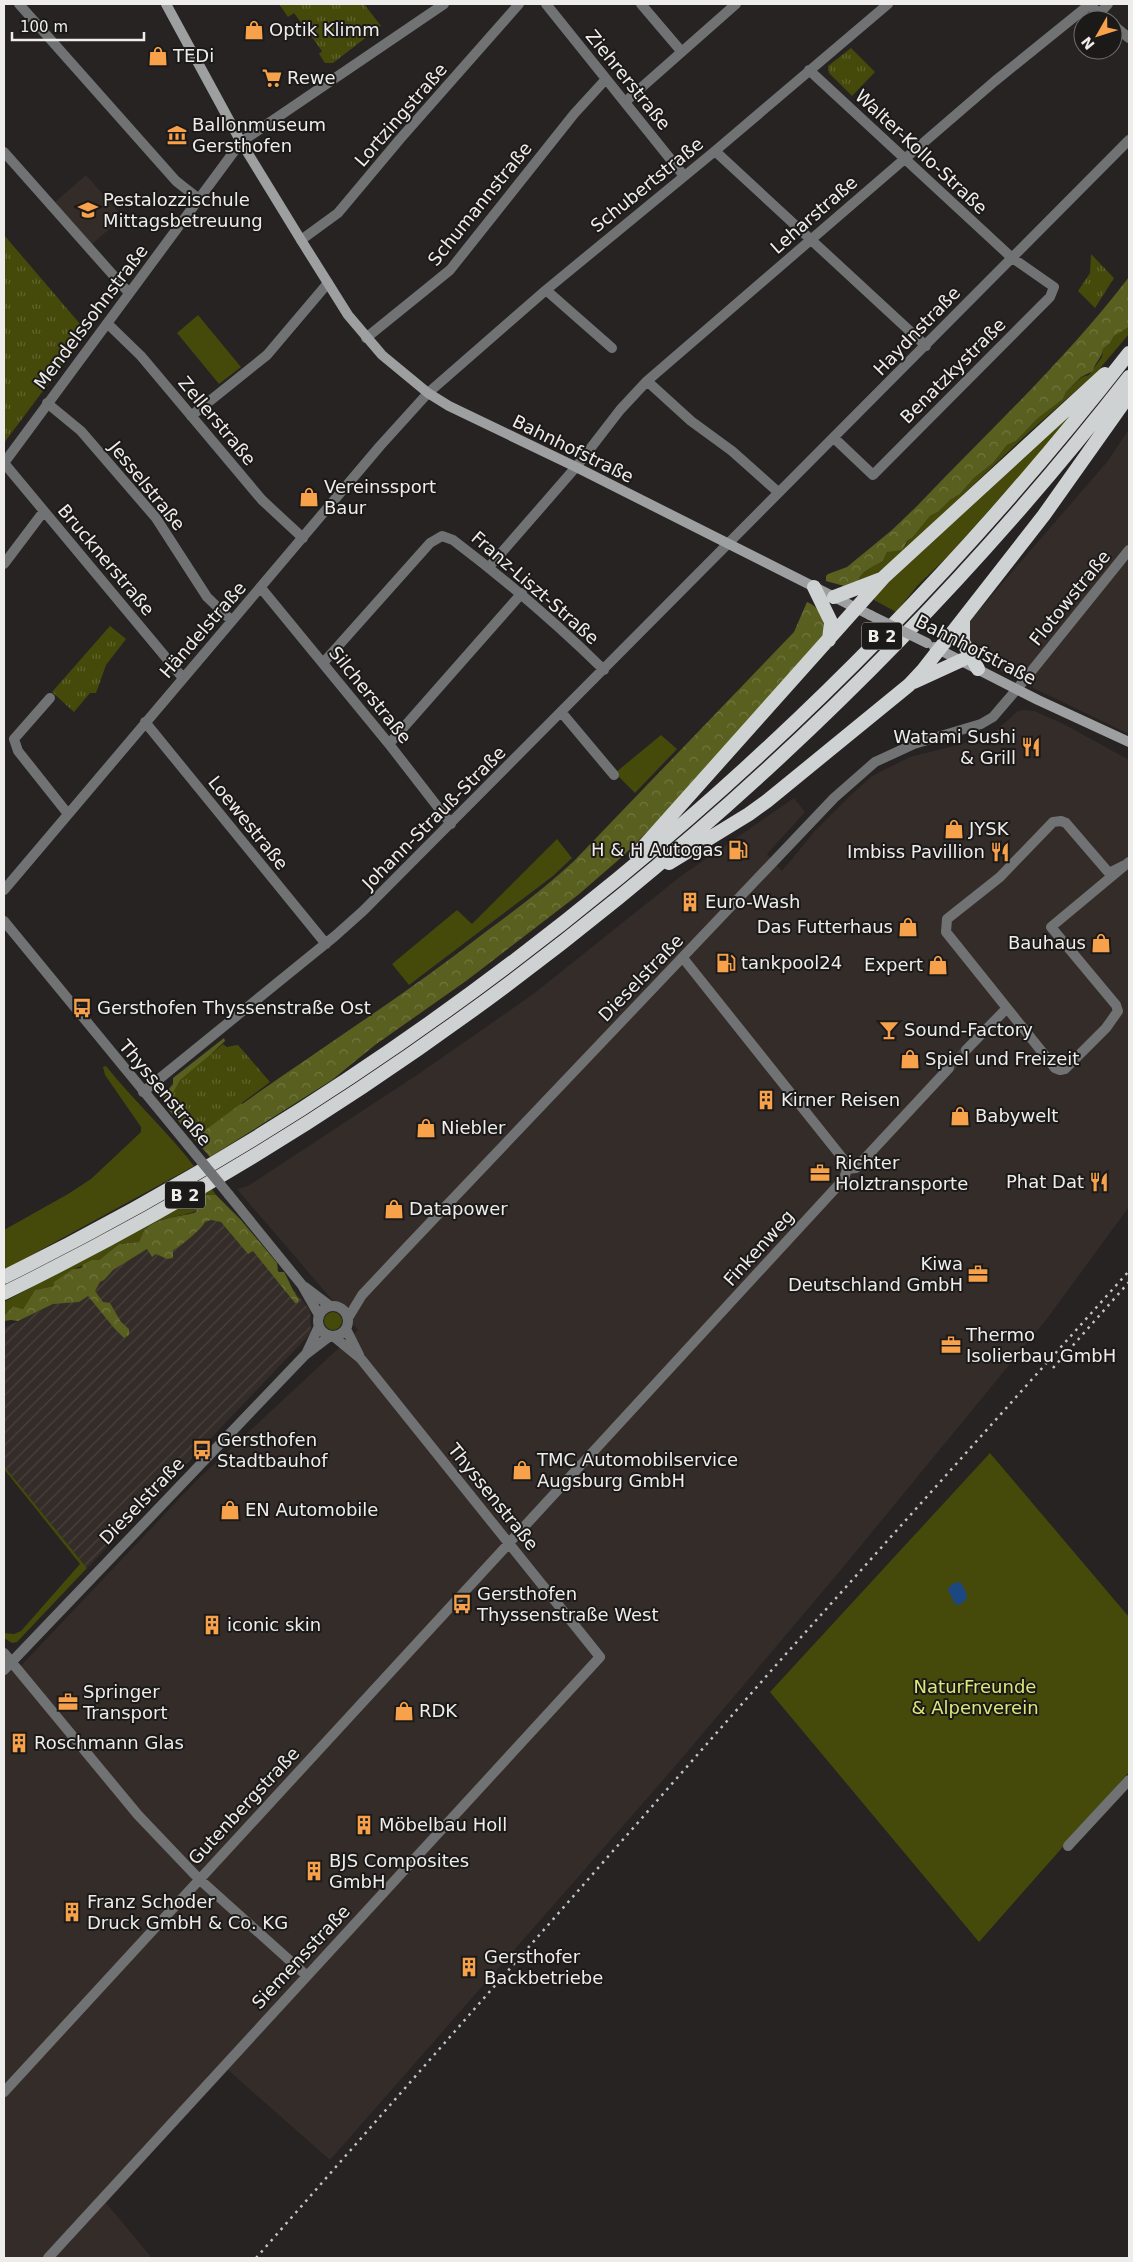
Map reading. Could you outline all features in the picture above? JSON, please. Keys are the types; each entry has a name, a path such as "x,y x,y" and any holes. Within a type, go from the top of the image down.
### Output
{"highway":[{"path":"605,890 829,640 864,612 884,577 1129,352"},
{"name":"B 2","path":"4,1277 158,1195 309,1104 468,995 605,890 722,789 799,719 874,645 1015,493 1129,352"},
{"name":"B 2","path":"4,1293 70,1260 206,1184 278,1140 441,1032 640,880 788,749 888,651 1039,488 1129,377"},
{"path":"640,880 749,814 790,783 909,685 963,620 1070,480 1129,395"},
{"path":"834,597 884,577"},
{"path":"814,587 831,622 829,640"},
{"path":"963,620 963,642 978,668"},
{"path":"909,685 962,660"}],"main road":[{"name":"Bahnhofstraße","path":"166,4 241,142 348,315 382,355 428,393 456,410 576,467 1017,689 1129,742"}],"street":[{"path":"19,4 176,181 199,199"},
{"name":"Mendelssohnstraße","path":"4,463 241,142 444,4"},
{"name":"Lortzingstraße","path":"301,240 338,213 400,139 519,4"},
{"name":"Ziehrerstraße","path":"546,4 684,176"},
{"path":"641,4 681,51"},
{"path":"625,102 736,4"},
{"name":"Schubertstraße","path":"428,393 546,290 715,151 888,4"},
{"name":"Leharstraße","path":"489,567 576,467 620,410 647,381 995,81 1089,4"},
{"name":"Walter-Kollo-Straße","path":"809,70 904,160 1011,257"},
{"name":"Schumannstraße","path":"366,338 450,270 574,114 606,79"},
{"name":"Haydnstraße","path":"727,543 926,346 1011,257 1129,140"},
{"path":"715,151 926,346"},
{"path":"4,152 129,293"},
{"name":"Benatzkystraße","path":"834,438 873,475 1050,297 1054,287 1011,257"},
{"path":"190,416 267,355 328,283"},
{"path":"546,290 612,348"},
{"name":"Zellerstraße","path":"108,324 141,356 262,500 303,538"},
{"path":"647,381 691,421 732,451 778,492"},
{"name":"Händelstraße","path":"4,890 380,446 428,393"},
{"name":"Jesselstraße","path":"46,404 86,437 156,518 207,597 232,621"},
{"name":"Brucknerstraße","path":"4,463 183,678"},
{"path":"4,564 44,511"},
{"name":"Franz-Liszt-Straße","path":"323,663 430,543 442,536 451,538 522,593 604,670"},
{"name":"Johann-Strauß-Straße","path":"143,1092 358,916 562,713 727,543"},
{"name":"Flotowstraße","path":"1017,689 1129,550"},
{"name":"Silcherstraße","path":"261,588 452,824"},
{"path":"389,744 522,593"},
{"name":"Dieselstraße","path":"4,1670 305,1355 332,1336 341,1334 346,1329 348,1318 362,1296 834,798 875,762 902,750 981,724 993,717 1017,689"},
{"path":"50,698 14,739 18,751 68,814"},
{"path":"562,713 614,775"},
{"name":"Loewestraße","path":"145,722 326,944"},
{"path":"1056,821 1066,823 1109,873 1127,864 1051,927 1116,1005 1118,1011 1115,1017 1065,1069 1060,1070 1055,1068 946,932 948,919 1000,877 1049,825 1056,821"},
{"name":"Thyssenstraße","path":"4,920 302,1285 319,1315"},
{"path":"683,958 840,1154 847,1169 856,1168 949,1068"},
{"path":"966,1050 1007,1008"},
{"name":"Finkenweg","path":"509,1543 844,1179 847,1169"},
{"name":"Thyssenstraße","path":"302,1285 334,1306"},
{"name":"Dieselstraße","path":"305,1355 318,1326 319,1315 323,1309 362,1296"},
{"path":"334,1306 344,1311 348,1318"},
{"path":"318,1326 323,1333 332,1336"},
{"name":"Thyssenstraße","path":"346,1329 361,1358 600,1657"},
{"name":"Thyssenstraße","path":"332,1336 361,1358"},
{"name":"Gutenbergstraße","path":"4,2092 509,1543"},
{"path":"4,1653 138,1815 199,1879 307,1976"},
{"name":"Siemensstraße","path":"48,2258 600,1657"},
{"path":"1068,1846 1129,1780"}],"shaded area":[{"name":"Pestalozzischule Mittagsbetreuung","path":"86,175 123,217 91,245 54,203"},
{"path":"1129,429 1129,734 1021,682 977,658 967,639 967,624 1107,462"},
{"path":"1018,711 1034,711 1062,723 1129,760 1129,1207 1046,1320 845,1565 671,1771 330,2160 228,2070 106,2203 152,2258 4,2258 4,1661 15,1672 197,1480 358,1330 237,1189 248,1186 420,1073 532,995 681,876 794,798 805,812 767,854 782,871 814,832 872,776 910,757 989,737"},
{"path":"224,1204 310,1310 311,1333 87,1568 4,1466 4,1328 53,1304"}],"green space":[{"path":"279,4 364,4 381,26 333,63 325,63 319,54 322,51 294,13 288,17"},
{"path":"851,48 875,72 852,96 829,73 828,66"},
{"path":"4,235 87,332 4,443"},
{"path":"1091,254 1114,278 1095,308 1078,291 1090,273"},
{"path":"1129,277 1129,327 1114,336 1103,349 1093,371 1081,377 1066,392 1063,399 1037,419 1016,441 1007,445 993,463 974,478 960,494 950,500 938,512 930,516 912,538 908,540 902,550 887,552 883,561 864,572 858,582 844,586 826,581 828,574 847,567 892,530 917,506 1053,366"},
{"path":"198,315 241,367 219,384 177,333"},
{"path":"1129,327 1129,334 1096,373 1027,434 895,559 876,574 858,582 864,572 883,561 887,552 906,545 908,540 912,538 930,516 938,512 950,500 960,494 974,478 993,463 1007,445 1016,441 1037,419 1063,399 1066,392 1082,377 1089,375 1102,357 1103,349 1114,336"},
{"path":"1085,398 1041,452 950,554 918,585 896,612 874,600 875,595"},
{"path":"807,602 816,608 821,616 824,626 824,637 668,811 623,856 578,895 466,981 375,1045 332,1080 210,1157 168,1109 163,1096 173,1084 173,1078 224,1038 225,1041 212,1053 218,1064 182,1110 192,1125 199,1126 231,1089 242,1104 428,975 532,897 574,861 794,632"},
{"path":"110,626 126,639 106,665 96,693 90,693 74,712 52,692"},
{"path":"661,735 677,749 635,793 615,773"},
{"path":"557,839 572,858 553,876 409,985 392,964 457,910 472,924"},
{"path":"223,1044 227,1047 238,1045 270,1082 200,1134 170,1098 180,1080"},
{"path":"106,1066 194,1166 4,1270 4,1230 91,1179 141,1132 141,1127 105,1075 103,1067"},
{"path":"212,1189 216,1195 203,1199 196,1211 152,1224 144,1230 139,1242 119,1244 99,1260 73,1269 54,1286 35,1290 23,1309 13,1306 4,1316 4,1302"},
{"path":"207,1195 216,1195 241,1220 277,1263 278,1272 284,1272 299,1299 298,1303 295,1303 253,1251 248,1254 221,1222 211,1220 205,1222 191,1237 173,1250 173,1258 167,1259 156,1254 152,1257 147,1249 113,1270 100,1282 95,1291 103,1302 110,1303 121,1322 129,1329 129,1335 124,1338 88,1296 79,1302 53,1304 18,1321 4,1321 4,1316 13,1306 23,1309 35,1290 54,1286 54,1282 73,1269 81,1268 92,1260 99,1260 119,1244 139,1242 144,1230 152,1224 164,1219 196,1212 198,1203"},
{"path":"329,1312 337,1312 342,1317 340,1328 329,1330 324,1325 324,1317"},
{"name":"NaturFreunde & Alpenverein","path":"990,1453 1129,1617 1129,1772 979,1942 770,1692"},
{"path":"4,1466 87,1568 17,1642 12,1643 4,1638 4,1633 14,1634 21,1631 80,1564 4,1469"}],"water":[{"path":"956,1582 961,1583 967,1594 966,1600 959,1605 955,1604 948,1590"}],"tunnel":[{"path":"949,1068 966,1050"}],"railway":[{"path":"256,2258 777,1664 1129,1271"},
{"path":"1053,1368 1129,1282"}],"place":[{"name":"Optik Klimm","path":"254,30"},
{"name":"TEDi","path":"158,56"},
{"name":"Rewe","path":"272,78"},
{"name":"Ballonmuseum Gersthofen","path":"177,135"},
{"name":"Pestalozzischule Mittagsbetreuung","path":"88,210"},
{"name":"Vereinssport Baur","path":"309,497"},
{"name":"Watami Sushi & Grill","path":"1031,747"},
{"name":"JYSK","path":"954,829"},
{"name":"H & H Autogas","path":"738,850"},
{"name":"Imbiss Pavillion","path":"1000,852"},
{"name":"Euro-Wash","path":"690,902"},
{"name":"Das Futterhaus","path":"908,927"},
{"name":"Bauhaus","path":"1101,943"},
{"name":"tankpool24","path":"726,963"},
{"name":"Expert","path":"938,965"},
{"name":"Gersthofen Thyssenstraße Ost","path":"82,1008"},
{"name":"Sound-Factory","path":"889,1030"},
{"name":"Spiel und Freizeit","path":"910,1059"},
{"name":"Kirner Reisen","path":"766,1100"},
{"name":"Babywelt","path":"960,1116"},
{"name":"Niebler","path":"426,1128"},
{"name":"Richter Holztransporte","path":"820,1173"},
{"name":"Phat Dat","path":"1099,1182"},
{"name":"Datapower","path":"394,1209"},
{"name":"Kiwa Deutschland GmbH","path":"978,1274"},
{"name":"Thermo Isolierbau GmbH","path":"951,1345"},
{"name":"Gersthofen Stadtbauhof","path":"202,1450"},
{"name":"TMC Automobilservice Augsburg GmbH","path":"522,1470"},
{"name":"EN Automobile","path":"230,1510"},
{"name":"Gersthofen Thyssenstraße West","path":"462,1604"},
{"name":"iconic skin","path":"212,1625"},
{"name":"Springer Transport","path":"68,1702"},
{"name":"RDK","path":"404,1711"},
{"name":"Roschmann Glas","path":"19,1743"},
{"name":"Möbelbau Holl","path":"364,1825"},
{"name":"BJS Composites GmbH","path":"314,1871"},
{"name":"Franz Schoder Druck GmbH & Co. KG","path":"72,1912"},
{"name":"Gersthofer Backbetriebe","path":"469,1967"}]}
